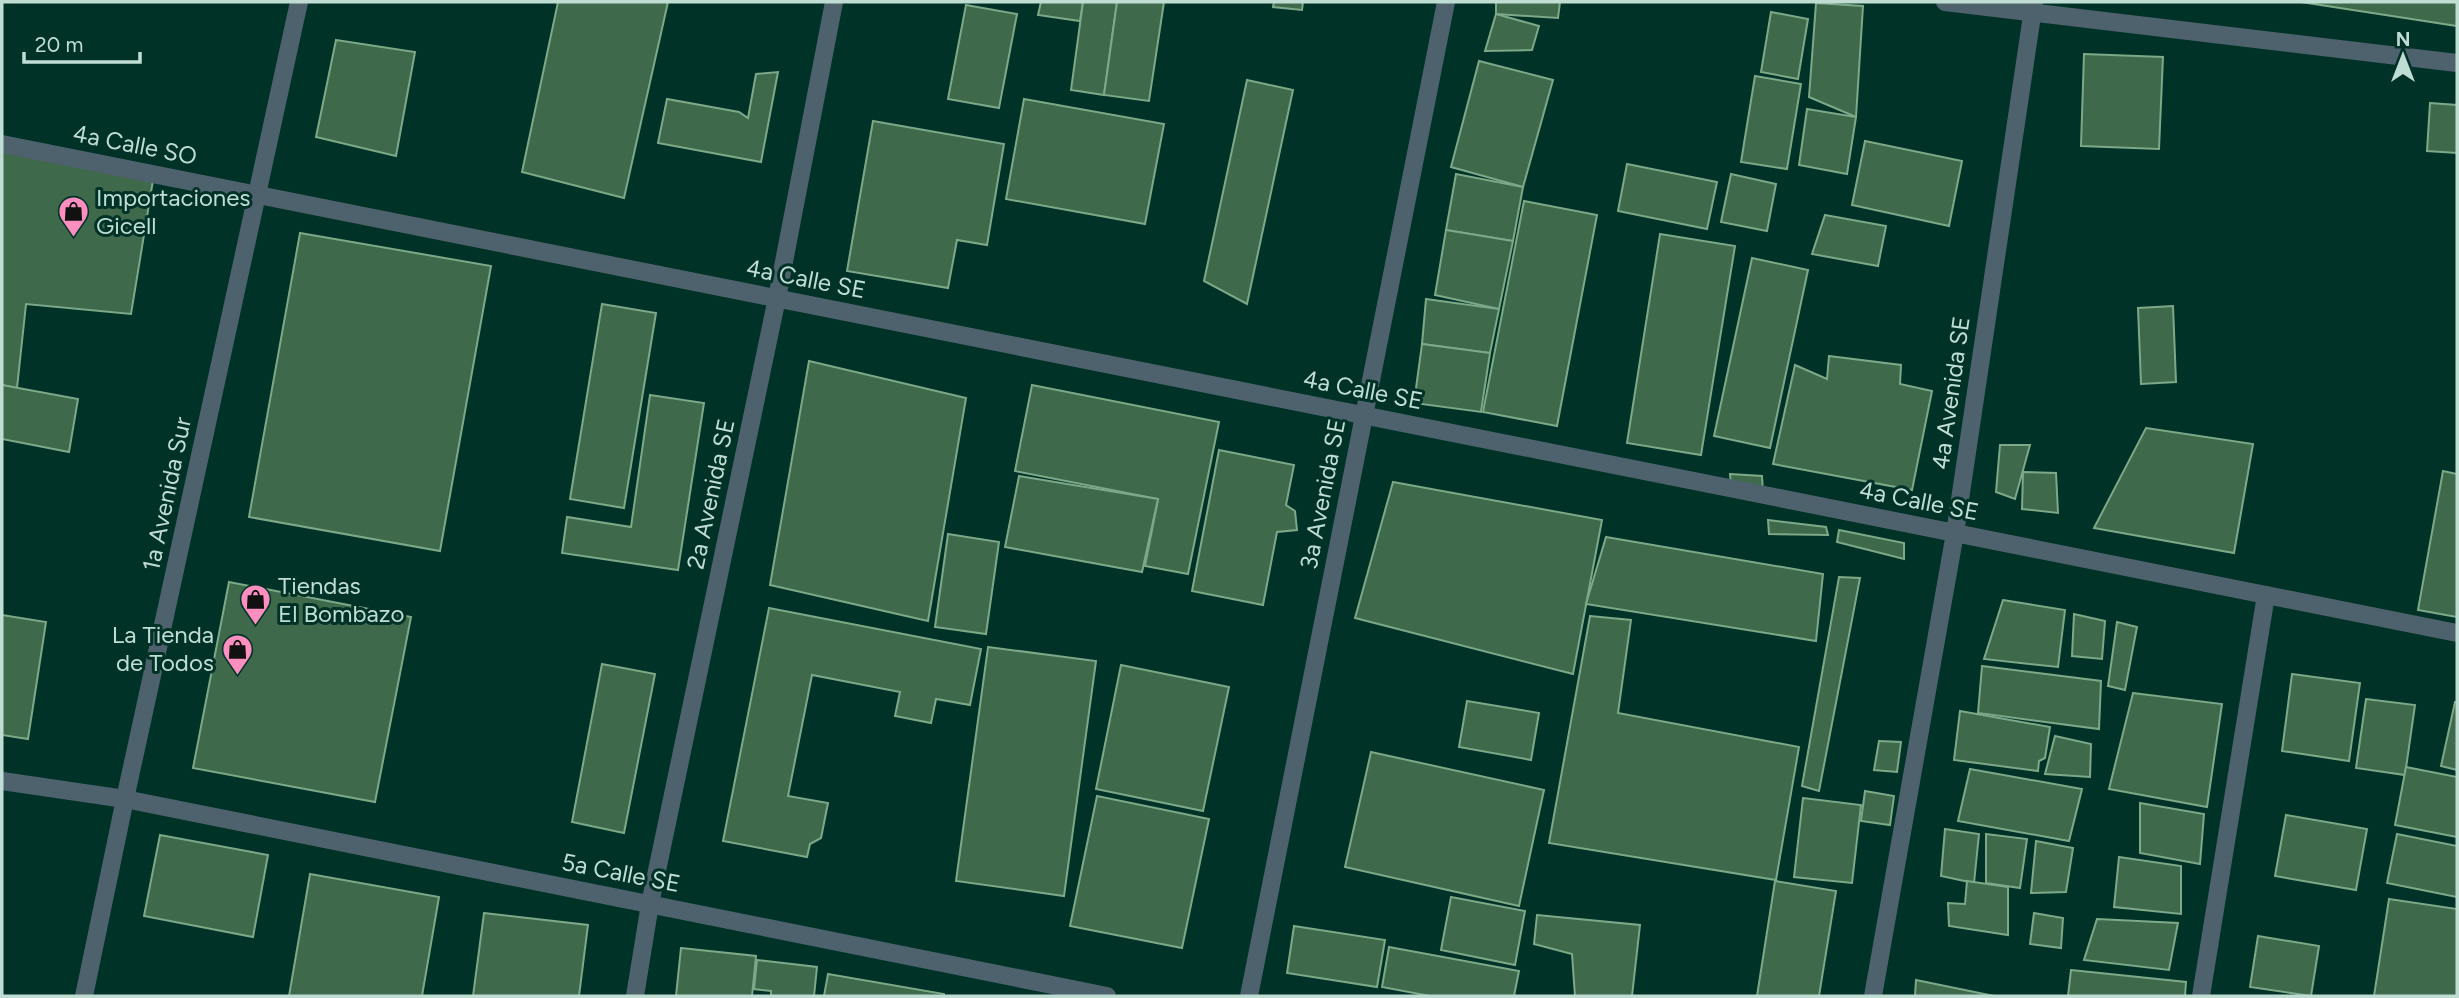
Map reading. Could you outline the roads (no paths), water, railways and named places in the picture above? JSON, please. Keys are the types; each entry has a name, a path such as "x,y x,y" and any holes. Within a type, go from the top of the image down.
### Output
{"street":[{"name":"1a Avenida Sur","path":"84,996 299,2"},
{"name":"2a Avenida SE","path":"635,996 650,904 777,298 834,2"},
{"name":"3a Avenida SE","path":"1249,996 1446,2"},
{"path":"1945,2 2033,7 2457,63"},
{"name":"4a Avenida SE","path":"1873,996 1955,533 2033,7"},
{"name":"4a Calle SO","path":"2,144 258,194"},
{"name":"4a Calle SE","path":"258,194 2457,633"},
{"path":"2201,996 2266,595"},
{"name":"5a Calle SE","path":"2,781 125,799 1107,996"}],"place":[{"name":"Importaciones Gicell","path":"73,239"},
{"name":"Tiendas El Bombazo","path":"255,627"},
{"name":"La Tienda de Todos","path":"237,676"}]}
